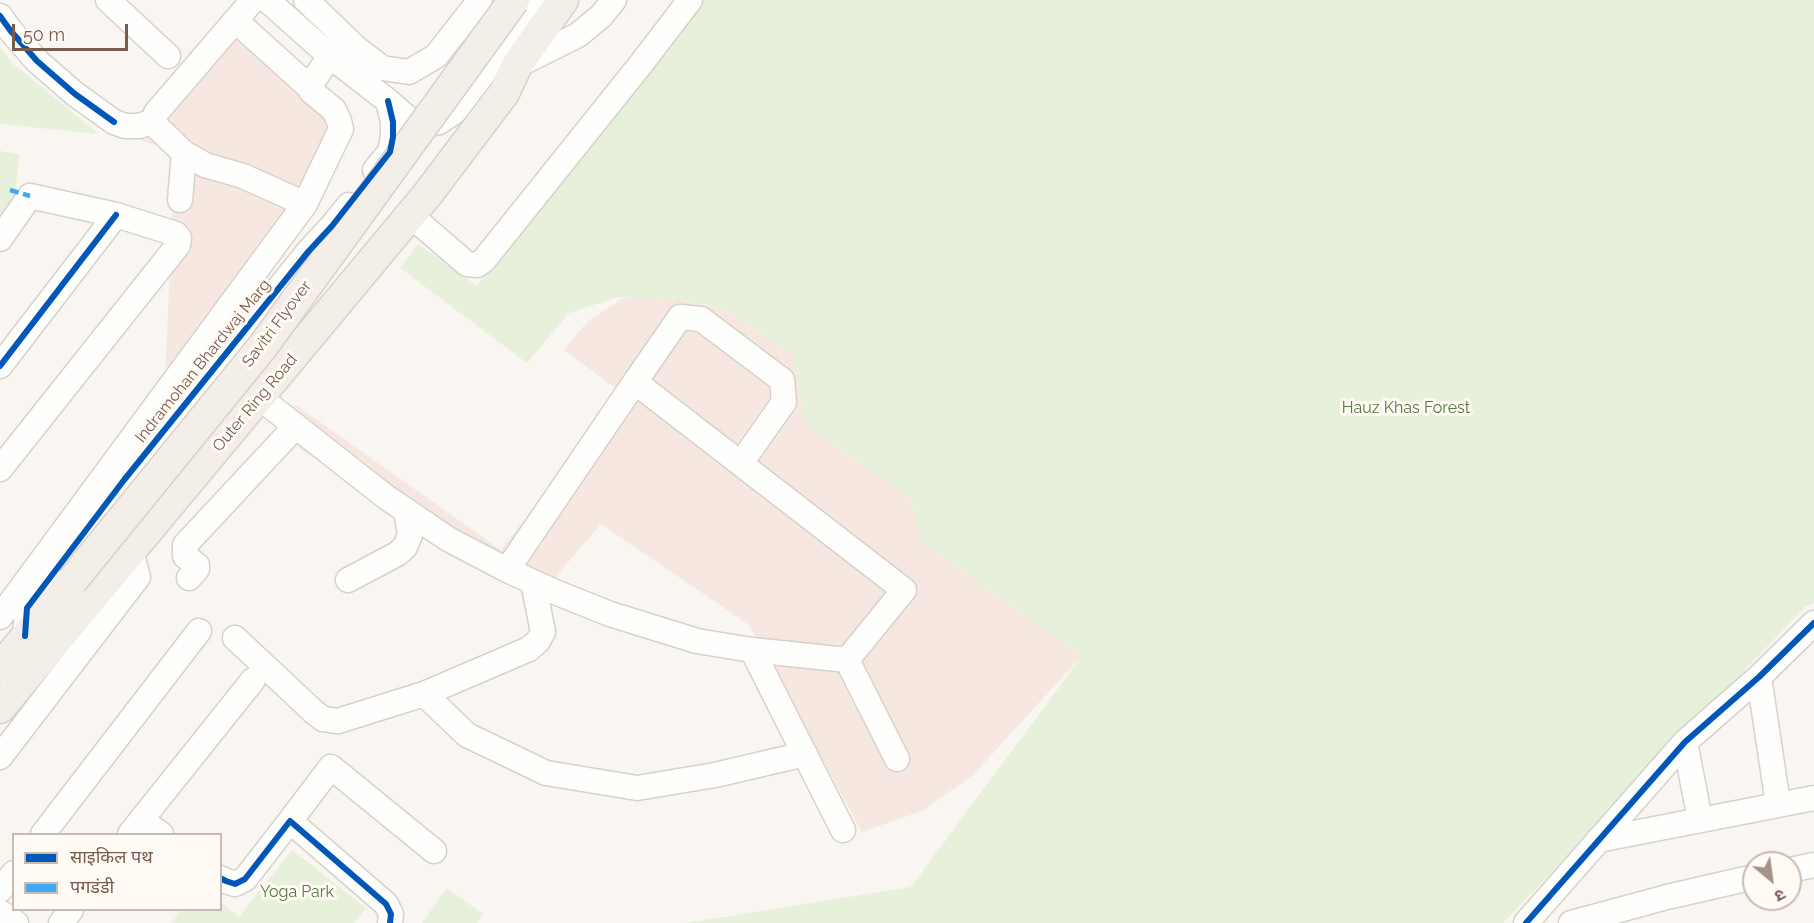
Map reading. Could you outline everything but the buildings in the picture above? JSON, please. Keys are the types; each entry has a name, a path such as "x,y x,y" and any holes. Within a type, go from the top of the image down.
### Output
{"main road":[{"name":"Outer Ring Road","path":"0,708 427,195 504,93 517,65 563,0"},
{"name":"Savitri Flyover","path":"25,636 263,346 528,3"},
{"path":"0,668 25,636"}],"street":[{"path":"108,0 168,56"},
{"path":"253,0 156,113 154,121 158,128 184,153 205,165 243,176 303,207"},
{"path":"267,0 330,56 411,121 421,124 439,122 453,112 528,3"},
{"path":"306,0 356,48 382,68 410,72 436,56 480,0"},
{"path":"493,0 496,8 513,17 524,15 528,3"},
{"path":"517,65 578,35 601,16 614,0"},
{"path":"410,215 467,264 477,265 484,260 690,0"},
{"path":"0,16 38,61 75,94 114,122 125,126 139,126 154,121"},
{"path":"0,617 303,207 341,129 334,110 236,21"},
{"path":"309,87 330,56"},
{"name":"Indramohan Bhardwaj Marg","path":"25,636 27,608 124,480 308,252 333,226 390,152 393,122 388,101"},
{"path":"180,200 184,153"},
{"path":"0,239 30,196 116,215 176,234 179,238 178,245 0,469"},
{"path":"0,366 116,215"},
{"path":"308,252 321,246 334,247 346,254 352,266 353,279 347,291"},
{"path":"507,570 680,317 701,319 782,380 784,402 741,463"},
{"path":"635,382 904,590 847,660"},
{"path":"260,398 386,497 448,538 507,570 610,614 697,641 752,650 847,660"},
{"path":"189,578 196,569 196,565 185,556 185,545 296,426"},
{"path":"348,580 398,554 405,547 410,535 406,510"},
{"path":"0,757 138,577 131,552"},
{"path":"235,638 314,712 324,719 338,721 424,694 529,649 538,641 543,632 534,582"},
{"path":"1526,923 1685,742 1759,677 1814,623"},
{"path":"44,833 199,631"},
{"path":"752,650 843,830"},
{"path":"847,660 897,759"},
{"path":"1759,677 1778,804"},
{"path":"157,833 136,827 253,680"},
{"path":"424,694 466,735 546,773 637,788 714,775 805,754"},
{"path":"1685,742 1700,820"},
{"path":"222,879 235,884 245,879 331,767 435,851"},
{"path":"1598,840 1814,798"},
{"path":"290,821 386,904 391,914 390,923"},
{"path":"0,890 12,875"},
{"path":"1571,923 1667,897 1742,881"},
{"path":"0,912 16,923"}],"shaded area":[{"path":"233,11 326,87 331,137 320,174 165,378 175,152 120,133"},
{"path":"633,297 680,299 728,311 793,355 806,425 911,499 923,543 1082,656 972,776 922,811 862,832 749,625 601,524 557,575 541,599 363,493 274,430 296,405 501,550 622,393 564,350 587,322 622,299"}],"green space":[{"name":"Hauz Khas Forest","path":"700,0 1814,0 1814,603 1806,606 1503,923 686,923 911,887 1082,656 923,543 911,499 806,425 793,355 728,311 680,299 618,297 569,313 527,363 400,268 418,244 477,286"},
{"path":"0,47 12,63 99,134 0,124"},
{"path":"0,151 19,154 13,216 0,232"},
{"name":"Yoga Park","path":"292,850 366,908 354,923 171,923 181,911 222,911 222,904 239,917"},
{"path":"447,888 483,914 477,923 422,923"}],"marked path":[{"path":"10,190 30,196"}],"cycle path":[{"path":"0,16 37,61 75,94 114,122"},
{"path":"25,636 27,608 124,480 390,152 393,122 388,101"},
{"path":"0,366 116,215"},
{"path":"1526,923 1685,742 1759,677 1814,623"},
{"path":"222,879 235,884 245,879 290,821 386,904 391,914 390,923"}]}
